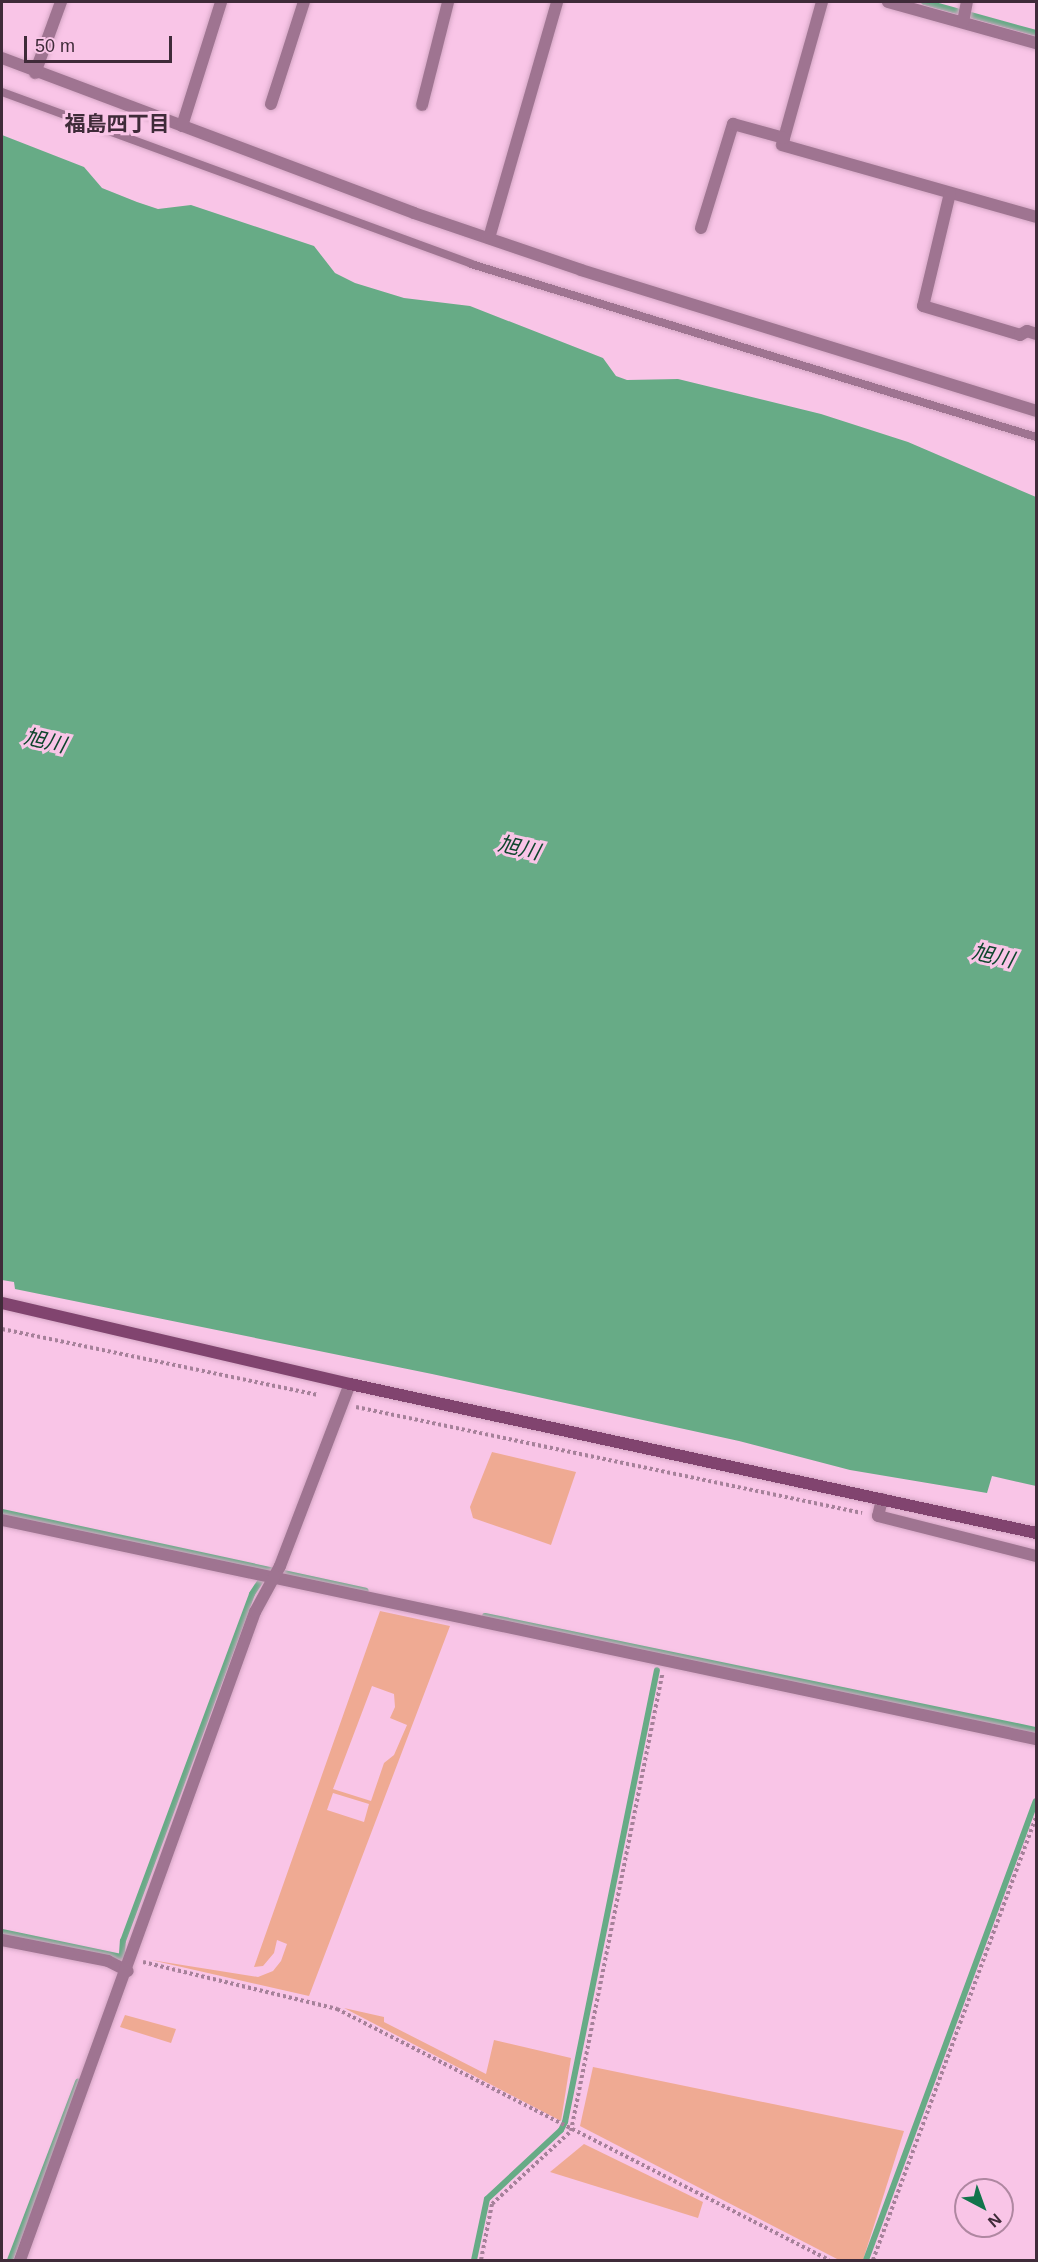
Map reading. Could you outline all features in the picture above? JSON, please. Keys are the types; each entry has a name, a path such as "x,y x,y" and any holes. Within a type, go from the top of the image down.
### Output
{"street":[{"path":"35,73 62,2"},
{"path":"182,126 221,2"},
{"path":"271,104 304,2"},
{"path":"422,105 448,2"},
{"path":"489,238 557,2"},
{"path":"822,2 782,145 1036,217"},
{"path":"888,2 965,12 1036,43"},
{"path":"2,58 35,73 489,238 1036,411"},
{"path":"701,228 733,124 784,138"},
{"path":"950,193 923,306 1020,335 1027,331 1036,334"},
{"path":"2,1303 350,1384 1036,1533"},
{"path":"20,2260 251,1623 350,1384"},
{"path":"882,1500 878,1516 1036,1556"},
{"path":"2,1520 271,1575 1036,1739"},
{"path":"2,1940 125,1966"}],"lane":[{"path":"2,92 471,264 1036,437"}],"path":[{"path":"2,1329 327,1397 342,1404 878,1516"},
{"path":"481,2260 492,2205 571,2130 665,1661"},
{"path":"873,2260 1036,1818"},
{"path":"125,1966 337,2009 830,2260"}],"shaded area":[{"path":"492,1452 576,1472 551,1545 473,1518 470,1507"},
{"path":"380,1611 450,1626 309,1996 151,1960 258,1977 273,1971 281,1961 287,1944 277,1940 274,1953 263,1966 254,1967","holes":["372,1686 394,1694 395,1707 390,1718 407,1725 394,1755 384,1763 371,1801 333,1789","333,1793 369,1804 364,1822 327,1810"]},
{"path":"344,2008 384,2017 384,2022 486,2074 494,2040 571,2058 561,2121"},
{"path":"125,2015 176,2029 171,2043 120,2027"},
{"path":"593,2067 904,2131 863,2260 839,2260 580,2126"},
{"path":"584,2144 703,2202 698,2218 550,2172"}],"water":[{"name":"旭川","path":"2,135 84,167 102,188 137,202 158,209 191,205 314,246 335,273 355,283 404,298 470,306 603,358 616,376 627,380 678,379 821,414 908,442 1036,497 1036,1486 992,1476 987,1493 850,1470 739,1441 432,1374 15,1289 14,1282 2,1280"}],"waterway":[{"path":"924,2 1036,33"},
{"path":"2,1512 366,1591"},
{"path":"121,1968 123,1941 252,1594 265,1574"},
{"path":"485,1616 1036,1730"},
{"path":"474,2260 487,2199 561,2130 565,2122 657,1670"},
{"path":"866,2260 1036,1801"},
{"path":"2,1932 122,1957"},
{"path":"10,2260 78,2082"}],"district":[{"name":"福島四丁目","path":"117,124"}]}
